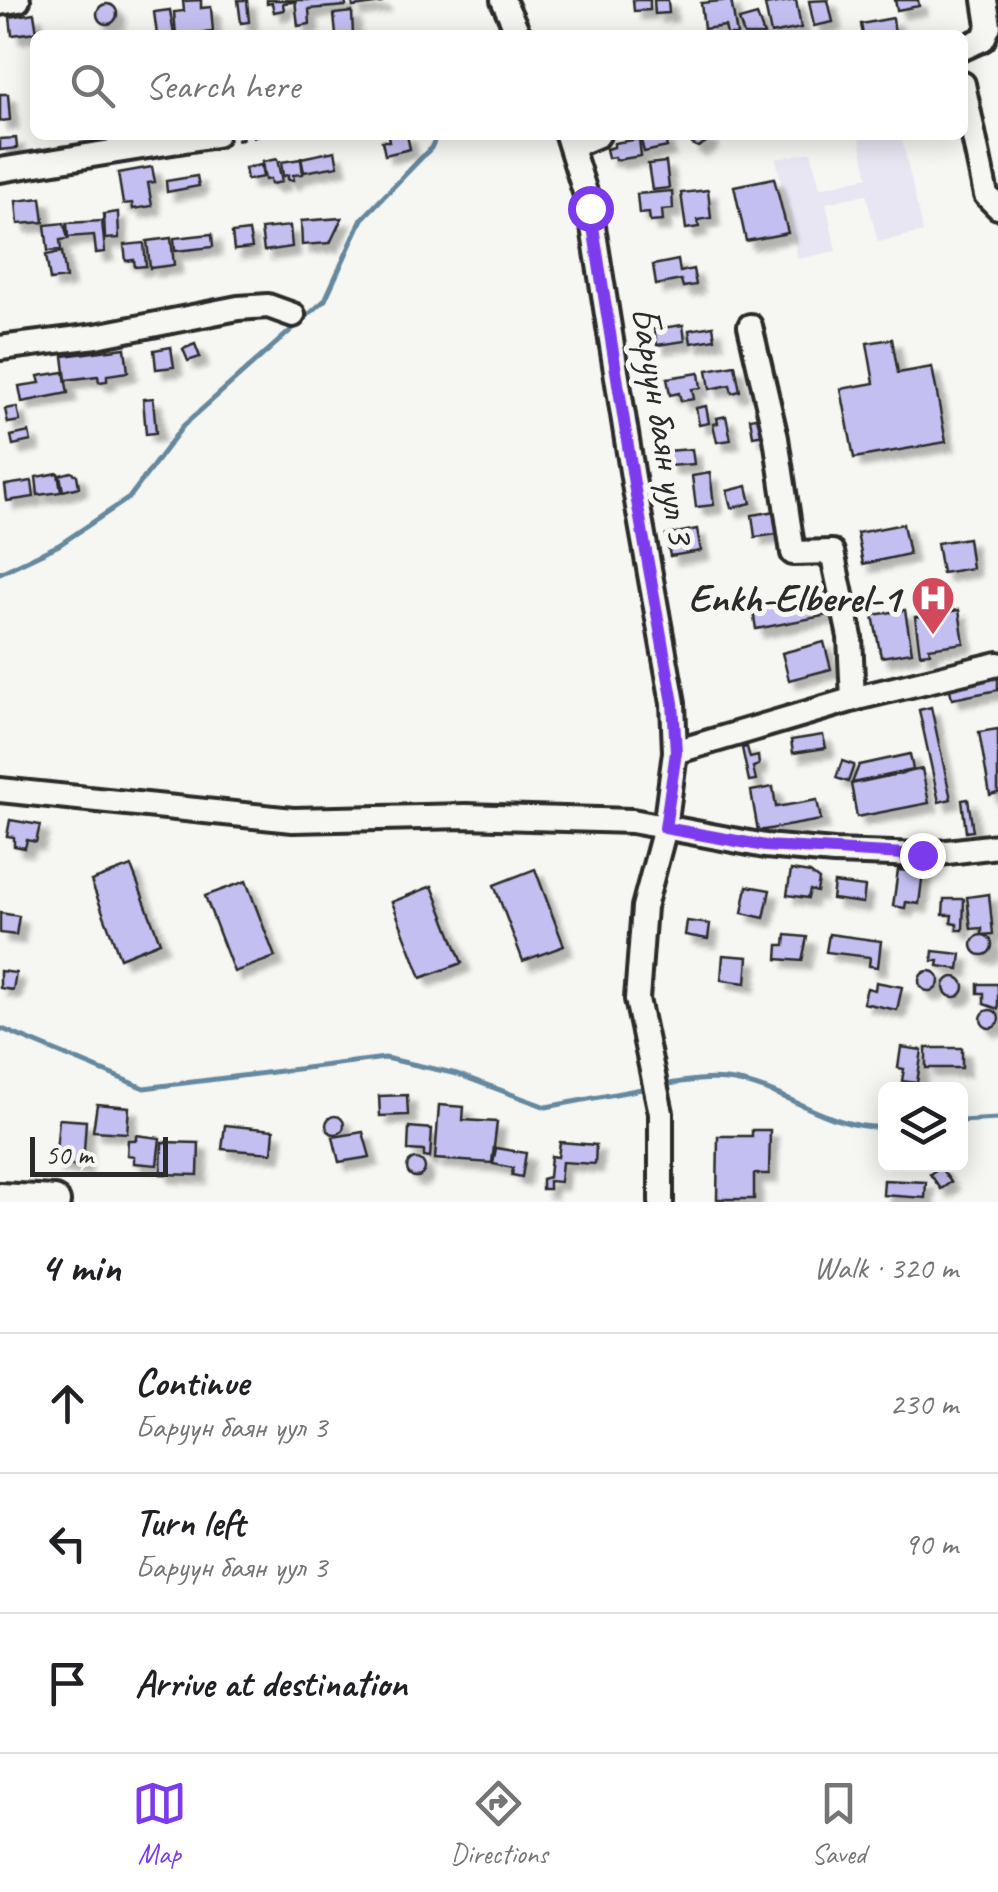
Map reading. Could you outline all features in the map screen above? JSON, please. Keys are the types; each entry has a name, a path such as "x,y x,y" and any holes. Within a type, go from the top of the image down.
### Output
{"main road":[{"path":"0,1200 54,1202"}],"street":[{"path":"0,3 18,0"},
{"path":"503,0 517,30"},
{"path":"968,46 983,39 989,26 985,0"},
{"path":"968,108 986,196 998,207"},
{"path":"0,170 185,140"},
{"name":"Баруун баян уул 3","path":"570,141 590,208 673,703 676,752 665,828 644,907 638,954 637,999 661,1113 661,1202"},
{"path":"0,348 96,336 238,308 268,306 293,314"},
{"path":"750,326 776,438 793,553 832,552 850,637 853,699"},
{"path":"676,752 853,699 998,664"},
{"path":"0,790 293,820 540,818 632,822 765,846 834,852 922,855 998,846"}],"shaded area":[{"path":"860,140 902,140 923,232 878,242 866,194 826,203 836,251 798,259 776,159 811,152 820,188 868,177"}],"building":[{"path":"201,0 201,8 211,7 213,30 176,30 174,12 184,11 183,1"},
{"path":"238,0 247,0 249,22 241,23"},
{"path":"267,0 293,2 283,3 284,10 274,12"},
{"path":"295,0 345,0 346,6 309,9 310,24 298,26"},
{"path":"352,0 382,0 382,3 353,7"},
{"path":"633,0 650,0 650,10 634,11"},
{"path":"654,0 668,0 669,13 655,14"},
{"path":"731,0 736,30 726,30 725,26 704,29 701,3"},
{"path":"796,0 801,28 770,30 765,5"},
{"path":"828,0 833,22 814,26 809,1"},
{"path":"895,0 918,0 919,6 897,10"},
{"path":"107,4 117,14 107,24 97,14"},
{"path":"170,10 173,30 156,30 154,12"},
{"path":"352,12 353,30 336,30 334,14"},
{"path":"34,13 37,30 12,35 10,17"},
{"path":"757,15 762,30 742,30 739,20"},
{"path":"893,18 894,30 862,30 861,24"},
{"path":"0,94 8,94 10,120 0,121"},
{"path":"16,138 17,148 0,150 0,139"},
{"path":"408,140 410,149 385,155 382,141"},
{"path":"639,140 641,156 608,158 606,149 614,147 614,143"},
{"path":"641,140 665,140 667,147 644,152"},
{"path":"691,140 708,140 698,147"},
{"path":"335,151 338,166 304,172 301,158"},
{"path":"277,159 282,182 271,184 270,179 265,180 262,162"},
{"path":"301,159 303,174 293,175 294,180 283,176 281,162"},
{"path":"666,162 669,188 652,190 648,164"},
{"path":"261,165 263,177 247,180 245,168"},
{"path":"152,167 155,182 148,183 152,206 133,209 132,203 123,204 118,173"},
{"path":"197,176 199,186 167,192 166,181"},
{"path":"774,178 788,233 746,241 734,186"},
{"path":"708,190 711,218 697,220 699,227 686,229 681,193"},
{"path":"672,191 673,209 662,210 663,221 650,222 649,213 639,214 637,194"},
{"path":"41,198 44,222 18,224 16,201"},
{"path":"118,212 119,238 105,239 104,214"},
{"path":"342,218 330,243 302,245 301,221"},
{"path":"102,221 105,252 96,253 94,235 68,237 67,223"},
{"path":"64,223 68,239 60,240 61,250 48,251 45,225"},
{"path":"290,226 292,247 264,251 261,229"},
{"path":"249,231 252,248 234,250 232,233"},
{"path":"212,234 213,247 175,251 174,238"},
{"path":"171,238 174,265 150,268 147,241"},
{"path":"144,243 146,266 135,267 134,260 126,261 124,245"},
{"path":"62,252 66,278 50,280 46,255"},
{"path":"678,260 680,272 693,269 696,285 683,287 681,280 656,285 653,265"},
{"path":"683,325 685,341 657,345 654,329"},
{"path":"713,326 715,339 691,343 689,330"},
{"path":"892,339 898,373 932,367 946,442 854,458 841,389 874,383 867,343"},
{"path":"195,344 200,357 188,361 183,349"},
{"path":"171,347 174,367 156,369 154,350"},
{"path":"125,348 128,372 107,375 107,381 99,382 98,376 66,380 63,356"},
{"path":"735,365 740,391 732,393 730,385 710,389 707,370"},
{"path":"64,372 68,393 22,402 19,386 40,383 38,376"},
{"path":"699,373 701,388 692,389 694,399 681,401 679,393 670,395 667,378"},
{"path":"153,398 156,433 146,434 143,399"},
{"path":"706,406 709,423 699,425 696,408"},
{"path":"17,407 20,421 8,423 5,409"},
{"path":"726,416 731,440 717,442 713,424 718,423 717,418"},
{"path":"761,416 764,434 753,436 750,418"},
{"path":"29,432 31,441 13,445 11,436"},
{"path":"692,449 694,464 669,466 667,451"},
{"path":"58,473 61,492 38,495 36,477"},
{"path":"710,473 714,505 696,507 692,476"},
{"path":"60,475 77,475 79,487 63,491"},
{"path":"32,481 34,497 7,501 5,485"},
{"path":"747,486 751,503 731,508 727,491"},
{"path":"776,511 779,534 755,537 752,515"},
{"path":"903,524 909,554 863,564 857,533"},
{"path":"697,529 701,551 670,556 666,535"},
{"path":"968,538 972,568 942,573 937,543"},
{"path":"823,591 828,615 756,629 752,605"},
{"path":"905,610 912,652 881,657 873,615"},
{"path":"959,610 964,643 929,648 930,653 920,654 915,617"},
{"path":"824,642 831,669 789,680 782,653"},
{"path":"998,674 998,690 952,699 949,685"},
{"path":"931,707 951,799 939,802 919,710"},
{"path":"998,729 998,793 990,795 979,732"},
{"path":"823,735 826,748 793,753 791,740"},
{"path":"747,747 750,758 758,756 759,765 753,767 756,780 749,781 742,748"},
{"path":"910,754 913,770 852,783 859,765"},
{"path":"842,761 854,765 848,782 836,778"},
{"path":"922,769 929,803 857,817 851,784"},
{"path":"773,787 776,807 817,800 821,820 758,831 751,791"},
{"path":"968,799 973,831 966,832 962,800"},
{"path":"10,820 40,825 36,842 27,840 25,848 14,846 14,837 7,836"},
{"path":"131,866 160,942 120,958 91,881"},
{"path":"535,869 564,946 523,961 494,885"},
{"path":"791,870 810,873 819,880 817,892 810,890 808,898 787,895"},
{"path":"898,870 923,872 919,904 893,906"},
{"path":"246,881 275,957 234,972 205,896"},
{"path":"834,883 865,887 863,903 832,899"},
{"path":"432,886 462,963 421,978 392,902"},
{"path":"747,886 770,890 764,918 742,913"},
{"path":"989,894 993,934 982,935 982,928 971,929 967,897"},
{"path":"944,899 964,899 963,930 957,930 957,924 951,923 952,915 943,915"},
{"path":"0,913 19,916 16,935 0,933"},
{"path":"687,921 710,924 708,939 685,935"},
{"path":"829,934 881,941 878,967 869,966 870,957 826,952"},
{"path":"786,935 807,937 802,961 777,959 778,945 785,945"},
{"path":"982,935 992,945 982,955 972,945"},
{"path":"933,951 961,954 959,969 938,966 939,961 932,961"},
{"path":"723,955 748,957 746,983 721,980"},
{"path":"0,971 16,973 13,990 0,988"},
{"path":"929,971 939,981 929,991 919,981"},
{"path":"954,977 964,987 954,997 944,987"},
{"path":"876,982 902,987 897,1010 863,1003 867,988 875,990"},
{"path":"978,984 998,984 998,1009 984,1004 984,993 978,993"},
{"path":"990,1010 997,1012 997,1026 990,1028 983,1026 981,1019 983,1012"},
{"path":"901,1047 922,1050 917,1082 902,1081 904,1069 898,1068"},
{"path":"926,1048 962,1048 962,1068 926,1068"},
{"path":"407,1095 408,1115 380,1116 379,1096"},
{"path":"97,1104 129,1107 127,1133 93,1131"},
{"path":"439,1105 464,1107 463,1120 497,1122 492,1163 435,1159"},
{"path":"335,1116 344,1125 335,1134 326,1125"},
{"path":"59,1119 86,1121 83,1166 55,1164"},
{"path":"225,1125 274,1130 272,1153 222,1149"},
{"path":"409,1127 432,1129 430,1158 424,1157 424,1151 408,1150"},
{"path":"752,1130 770,1130 769,1174 754,1174 754,1199 717,1199 718,1136 752,1136"},
{"path":"363,1132 370,1157 339,1162 333,1137"},
{"path":"136,1135 160,1138 157,1165 134,1163 134,1156 127,1155 128,1140 136,1140"},
{"path":"162,1142 199,1143 198,1175 161,1174"},
{"path":"560,1142 596,1145 595,1164 562,1162 560,1182 549,1181 549,1189 542,1189 542,1179 549,1177 551,1156 558,1157"},
{"path":"496,1148 526,1153 522,1177 512,1175 513,1168 493,1164"},
{"path":"416,1159 425,1168 416,1177 407,1168"},
{"path":"944,1172 951,1182 941,1189 930,1174"},
{"path":"884,1180 926,1182 925,1198 883,1195"}],"waterway":[{"path":"497,30 503,20"},
{"path":"0,573 59,545 129,498 183,426 325,300 362,219 435,140"},
{"path":"0,1028 144,1088 385,1058 457,1074 546,1107 647,1088"},
{"path":"663,1085 707,1079 734,1081 847,1123 878,1127"},
{"path":"968,1121 998,1119"}],"place":[{"name":"Enkh-Elberel-1","path":"933,636"}],"route":[{"path":"590,208 673,703 676,752 665,828 765,846 922,855"}]}
